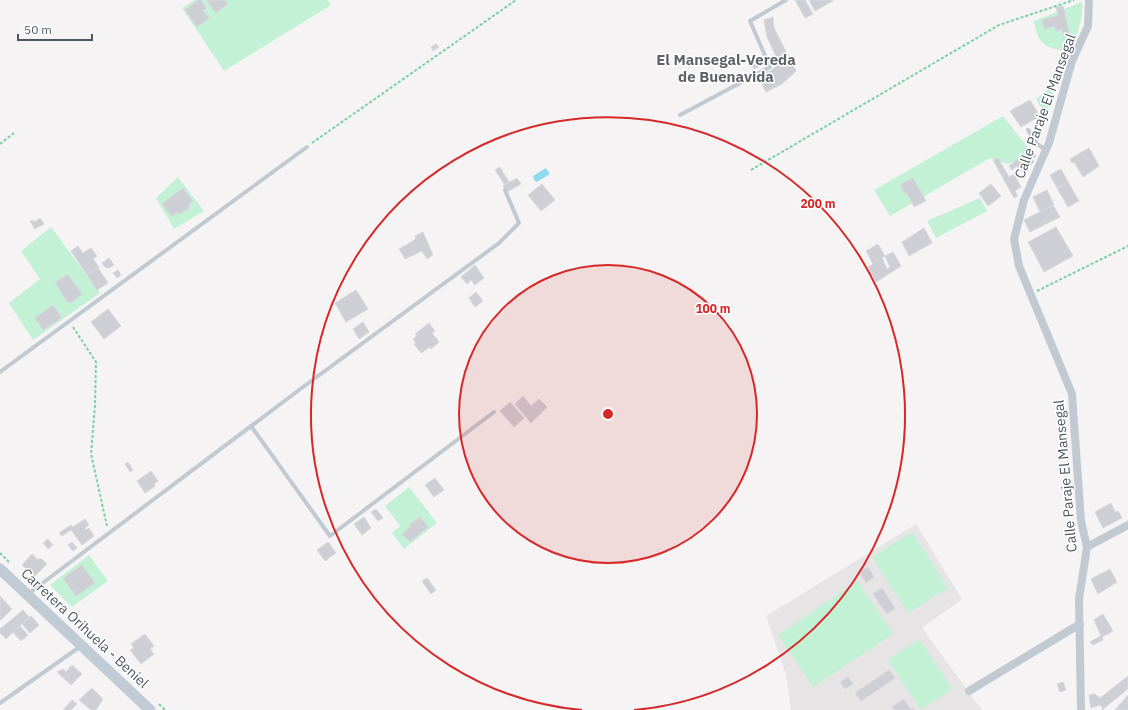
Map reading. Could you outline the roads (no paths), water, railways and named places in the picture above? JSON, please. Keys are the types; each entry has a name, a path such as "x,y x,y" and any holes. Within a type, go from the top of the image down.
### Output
{"main road":[{"name":"Carretera Orihuela - Beniel","path":"0,569 150,710"}],"street":[{"name":"Calle Paraje El Mansegal","path":"1081,710 1079,599 1087,547 1081,521 1072,394 1019,266 1014,239 1024,200 1046,150 1072,61 1088,26 1089,0"},
{"path":"1087,547 1128,525"},
{"path":"969,692 1080,624"}],"lane":[{"path":"680,115 770,66 750,21 786,0"},
{"path":"1028,130 1038,144 1046,150"},
{"path":"0,372 307,147"},
{"path":"27,594 250,426 499,243 519,223 505,190"},
{"path":"250,426 330,536 494,412"},
{"path":"0,703 81,646"}],"water":[{"path":"546,168 550,174 537,182 534,180 533,176"}],"district":[{"name":"El Mansegal-Vereda de Buenavida","path":"726,68"}]}
